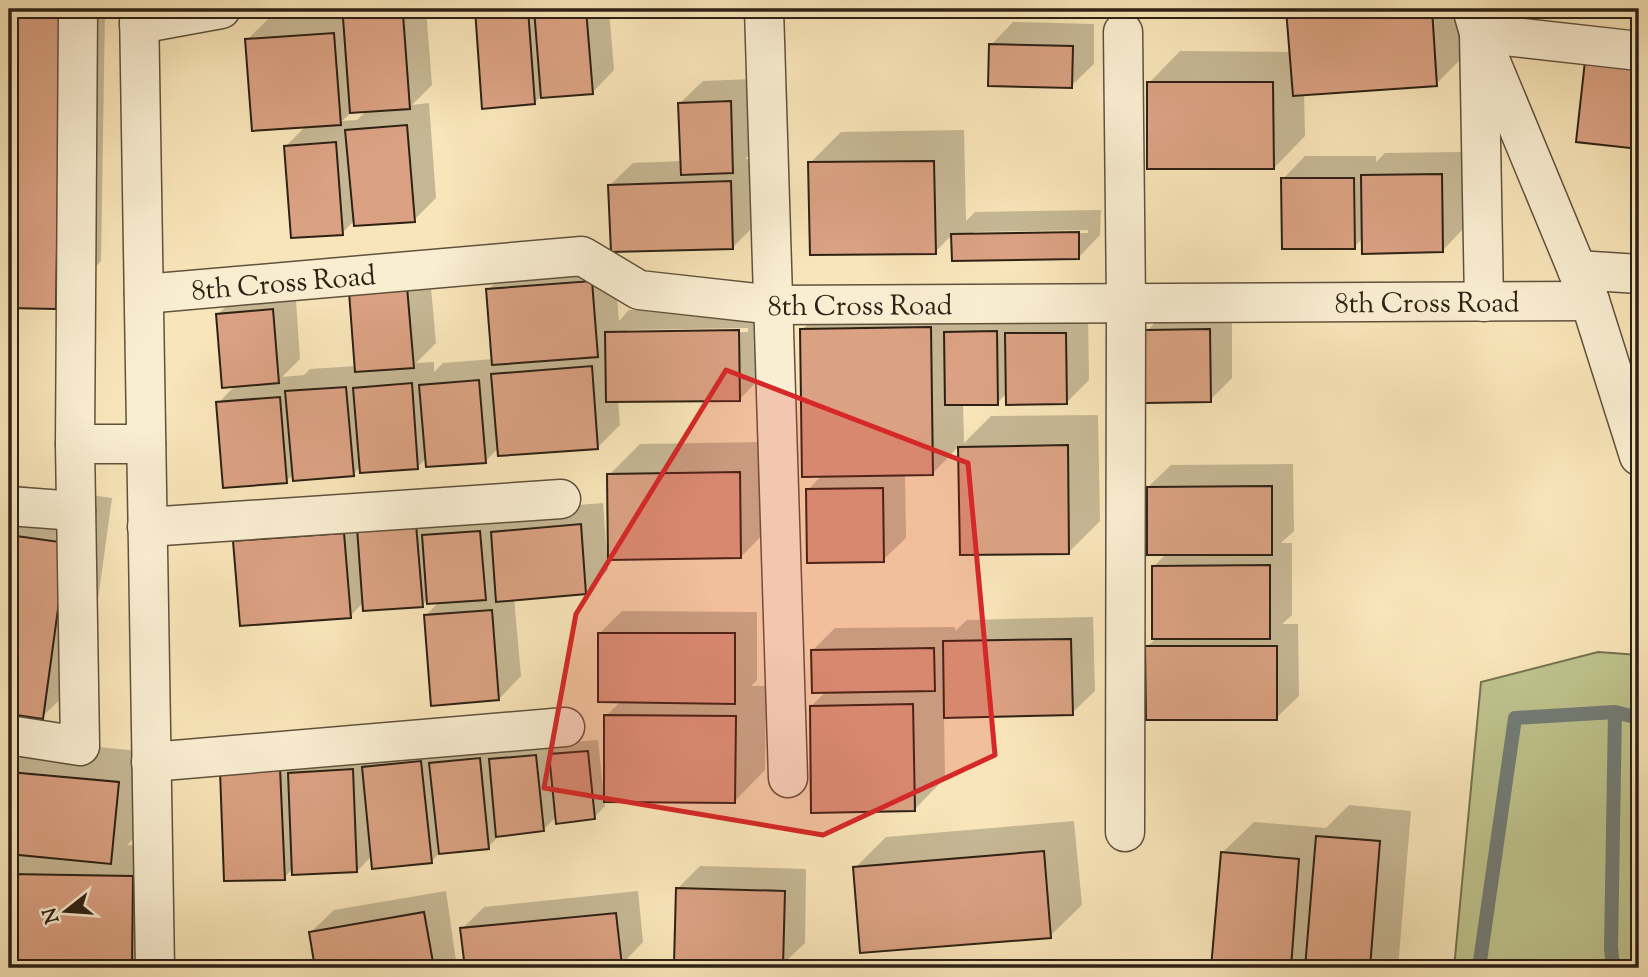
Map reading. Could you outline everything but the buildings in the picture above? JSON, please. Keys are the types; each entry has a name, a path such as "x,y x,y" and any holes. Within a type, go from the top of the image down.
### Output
{"street":[{"path":"9,736 80,746 76,511 78,9"},
{"path":"155,968 139,16 221,9"},
{"path":"764,9 788,778"},
{"path":"1475,21 1639,51"},
{"path":"1475,21 1583,286 1639,456"},
{"path":"1475,21 1485,302"},
{"path":"1123,32 1126,303 1125,832"},
{"name":"8th Cross Road","path":"144,294 582,256 639,290 774,305 1485,302 1639,274"},
{"path":"76,441 146,440"},
{"path":"147,527 561,499"},
{"path":"9,506 76,511"},
{"path":"151,762 565,727"}],"highlighted area":[{"path":"726,370 968,463 995,755 823,835 544,788 576,614"}],"green space":[{"path":"1598,652 1639,655 1639,968 1454,968 1481,682"}],"waterway":[{"path":"1479,968 1515,718 1615,712"},
{"path":"1613,968 1611,948 1615,712 1639,718"}]}
